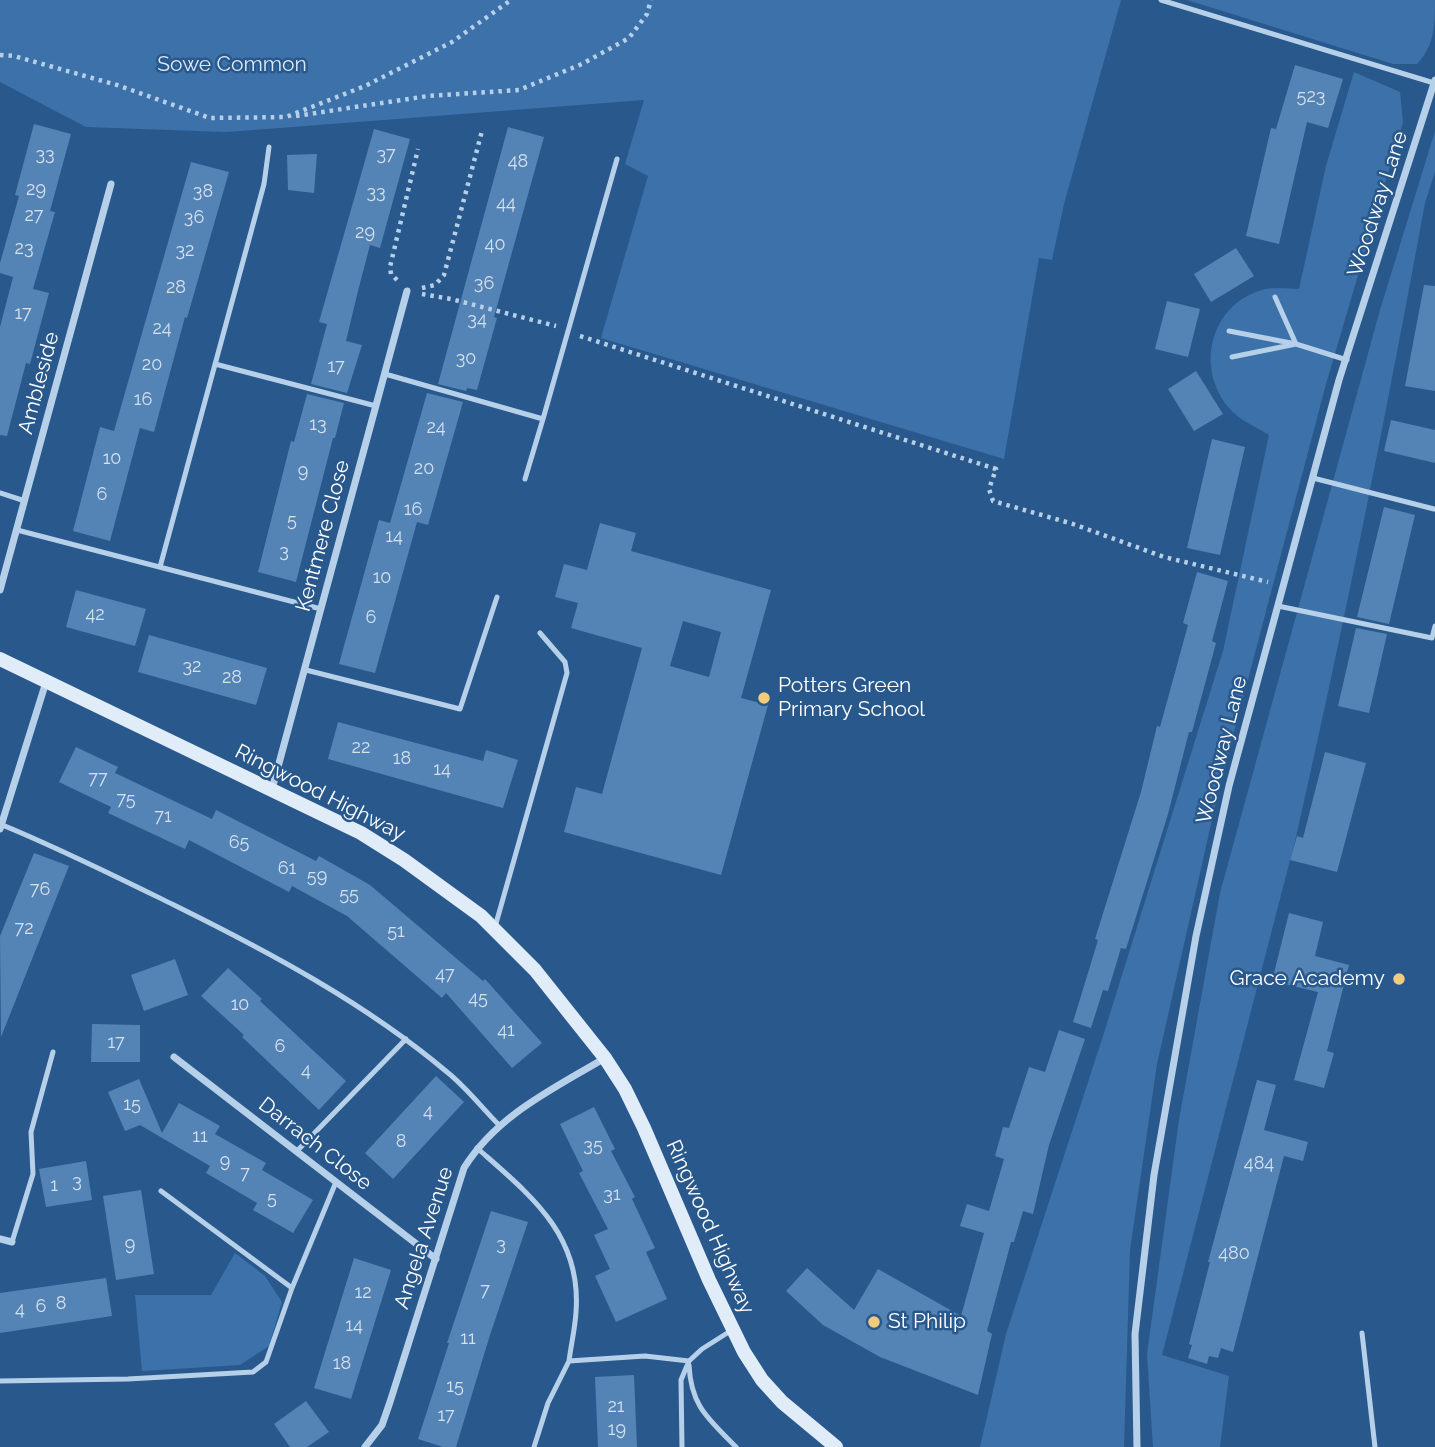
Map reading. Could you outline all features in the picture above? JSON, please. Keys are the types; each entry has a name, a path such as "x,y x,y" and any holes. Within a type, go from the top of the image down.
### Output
{"street":[{"name":"Woodway Lane","path":"1138,1447 1135,1334 1154,1175 1196,936 1229,786 1313,478 1347,360 1435,82"},
{"name":"Ambleside","path":"0,590 111,184"},
{"name":"Kentmere Close","path":"272,789 407,291"},
{"name":"Ringwood Highway","path":"0,659 361,833 404,860 481,916 535,970 605,1058 625,1089 645,1128 732,1330 762,1380 782,1402 836,1447"},
{"path":"1,826 46,682"},
{"name":"Darrach Close","path":"174,1058 436,1259"},
{"name":"Angela Avenue","path":"365,1447 382,1425 464,1168 477,1147 518,1110 605,1058"},
{"path":"0,1239 12,1242"}],"lane":[{"path":"1161,0 1435,82"},
{"path":"160,567 264,184 269,147"},
{"path":"525,479 617,159"},
{"path":"1275,297 1296,344"},
{"path":"1229,331 1296,344 1347,360"},
{"path":"1232,358 1296,344"},
{"path":"215,364 376,406"},
{"path":"385,374 544,419"},
{"path":"1313,478 1434,509"},
{"path":"0,493 25,501"},
{"path":"17,530 321,609"},
{"path":"306,670 460,709 497,597"},
{"path":"1278,606 1432,638 1435,626"},
{"path":"494,930 567,673 565,662 540,632"},
{"path":"1,826 129,883 258,947 406,1039 449,1074 499,1125"},
{"path":"296,1152 406,1039"},
{"path":"12,1242 33,1174 31,1132 53,1052"},
{"path":"477,1147 537,1201 560,1233 574,1275 577,1311 569,1361 548,1403 534,1447"},
{"path":"0,1381 128,1379 253,1372 266,1362 292,1288 336,1182"},
{"path":"161,1191 292,1288"},
{"path":"682,1447 681,1380 689,1362 702,1349 732,1330"},
{"path":"1362,1333 1375,1447"},
{"path":"569,1361 645,1356 689,1362"},
{"path":"689,1362 690,1386 701,1411 736,1447"}],"path":[{"path":"286,117 365,86 452,42 511,0"},
{"path":"0,55 14,56 117,85 210,118 286,117 428,96 519,90 582,64 629,38 647,14 651,0"},
{"path":"407,291 435,285 443,279 482,131"},
{"path":"418,149 390,267 391,274 407,291 478,305 551,324 638,356 996,468 989,489 993,501 1073,524 1164,557 1283,586"}],"green space":[{"name":"Sowe Common","path":"0,0 1121,0 1064,204 1052,260 1039,258 1004,459 601,338 648,176 625,164 644,100 227,132 86,127 0,82"},
{"path":"1187,0 1435,0 1434,26 1431,42 1417,64 1393,64"},
{"path":"1354,72 1400,92 1403,122 1326,384 1218,793 1157,1064 1130,1250 1124,1447 980,1447 1006,1334 1103,1036 1223,651 1269,435 1233,412 1219,392 1212,375 1213,340 1230,309 1244,298 1266,289 1299,289 1326,166"},
{"path":"1435,131 1435,172 1425,203 1364,520 1314,758 1162,1355 1229,1376 1220,1447 1153,1447 1147,1354 1179,1120 1220,893 1380,310"},
{"path":"235,1253 265,1276 282,1302 269,1346 240,1365 142,1371 135,1295 211,1295"}],"building":[{"path":"1295,65 1343,79 1328,128 1307,122 1279,244 1246,236 1271,128 1276,129"},
{"path":"34,124 71,134 50,211 55,212 33,289 49,293 30,364 26,363 7,436 0,435 0,327 13,277 0,273 0,263 19,196 15,195"},
{"path":"508,127 544,137 494,317 497,318 477,390 467,388 466,391 438,384"},
{"path":"374,129 410,139 380,248 370,245 358,291 346,341 362,345 347,393 311,384 327,324 319,322"},
{"path":"317,154 314,193 288,190 287,155"},
{"path":"191,162 229,172 154,432 140,428 110,541 73,531 100,427 114,431"},
{"path":"1236,248 1254,276 1211,302 1194,274"},
{"path":"1424,285 1435,286 1435,391 1405,386"},
{"path":"1167,301 1200,309 1188,357 1155,349"},
{"path":"1196,371 1223,414 1194,431 1168,389"},
{"path":"427,393 463,402 428,525 417,522 375,673 339,664 379,520 390,523"},
{"path":"307,394 344,403 296,582 258,572 291,441 294,442"},
{"path":"1391,420 1435,430 1435,463 1384,451"},
{"path":"1212,439 1245,447 1220,555 1187,548"},
{"path":"1384,507 1415,515 1389,624 1357,617"},
{"path":"600,523 636,533 631,551 771,590 741,698 768,705 721,875 564,832 576,787 602,794 642,648 571,628 578,603 555,597 564,564 587,570","holes":["683,621 721,632 709,677 670,666"]},
{"path":"1197,572 1228,581 1212,641 1216,643 1168,814 1126,949 1121,948 1108,991 1103,990 1091,1028 1073,1022 1098,940 1095,939 1141,792 1157,726 1160,727 1188,625 1183,623"},
{"path":"76,590 146,609 135,646 66,627"},
{"path":"1356,628 1387,634 1369,713 1338,706"},
{"path":"149,635 267,668 256,705 138,672"},
{"path":"338,722 483,761 486,750 518,760 503,808 328,759"},
{"path":"76,747 118,767 115,773 212,819 216,810 316,861 319,856 370,885 483,981 485,979 542,1043 512,1068 446,993 442,998 347,916 292,886 289,892 189,840 185,849 108,813 111,807 59,782"},
{"path":"1325,752 1366,763 1337,872 1290,860 1297,836 1303,838"},
{"path":"34,853 69,866 1,1037 0,936"},
{"path":"1289,913 1323,922 1315,956 1349,965 1327,1051 1334,1053 1324,1088 1294,1080 1318,992 1272,981"},
{"path":"175,959 188,995 144,1011 131,975"},
{"path":"228,968 346,1081 319,1110 201,996"},
{"path":"92,1024 140,1025 140,1062 91,1062"},
{"path":"1059,1030 1085,1039 1049,1145 1033,1214 1023,1211 1014,1242 1011,1242 987,1331 992,1334 978,1395 880,1357 823,1325 786,1291 807,1268 854,1310 878,1269 961,1316 984,1233 960,1226 967,1204 989,1211 1004,1159 995,1156 1003,1127 1009,1128 1029,1067 1045,1072"},
{"path":"436,1076 464,1102 393,1179 365,1153"},
{"path":"139,1079 162,1133 179,1103 220,1126 215,1134 266,1163 262,1170 313,1200 293,1233 253,1210 257,1203 206,1173 210,1166 140,1125 125,1131 108,1092"},
{"path":"1257,1080 1276,1085 1264,1130 1308,1142 1303,1161 1284,1156 1233,1352 1221,1348 1218,1358 1209,1356 1207,1364 1188,1358 1192,1345 1189,1344"},
{"path":"594,1107 615,1149 611,1151 635,1197 632,1199 655,1248 646,1252 667,1299 616,1322 595,1276 610,1269 594,1235 608,1229 579,1173 583,1171 560,1124"},
{"path":"86,1161 92,1200 46,1207 39,1169"},
{"path":"141,1190 154,1274 116,1280 103,1196"},
{"path":"491,1211 528,1222 456,1447 443,1447 418,1439"},
{"path":"354,1258 391,1270 351,1399 314,1388"},
{"path":"106,1278 112,1316 0,1333 0,1293"},
{"path":"634,1375 637,1447 598,1447 595,1377"},
{"path":"306,1401 329,1432 307,1447 290,1447 274,1424"}],"place":[{"name":"Potters Green Primary School","path":"764,698"},
{"name":"Grace Academy","path":"1399,979"},
{"name":"St Philip","path":"874,1322"}]}
